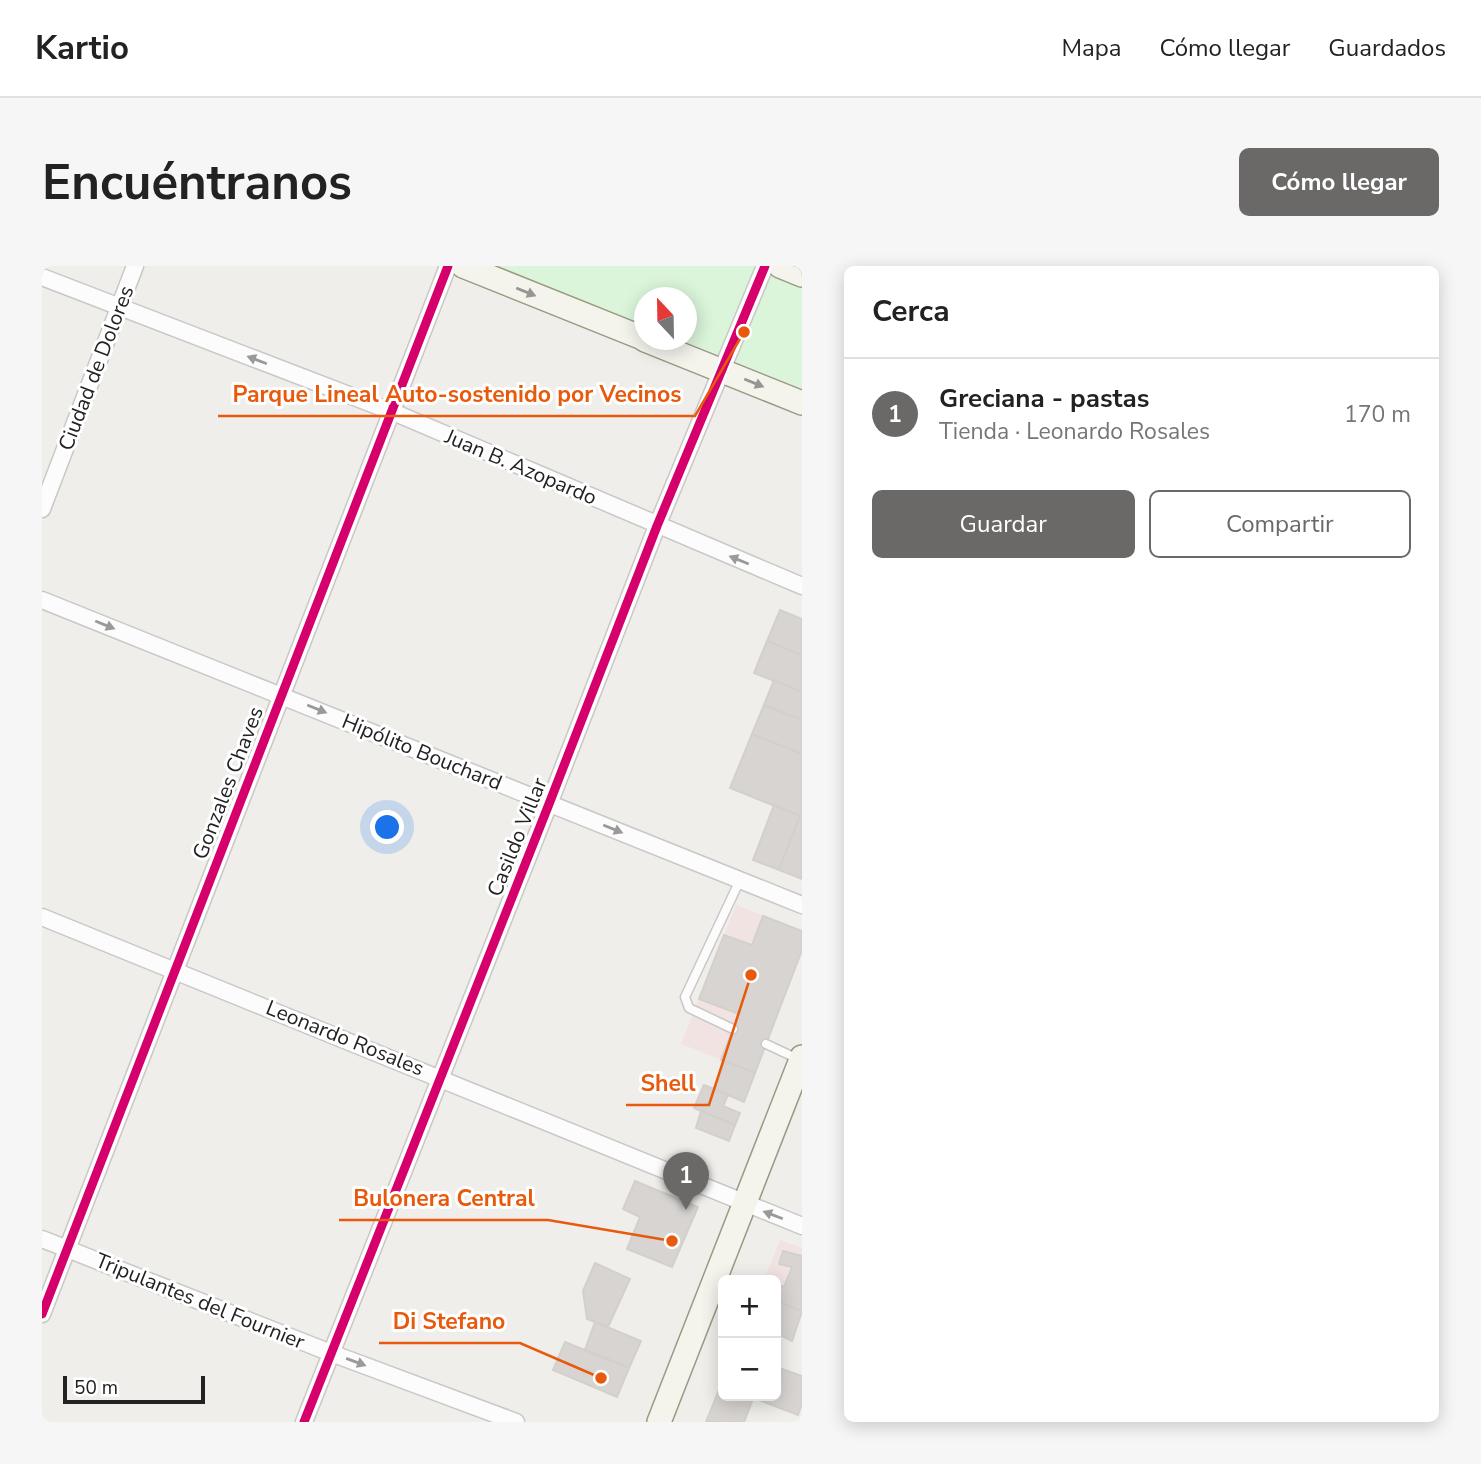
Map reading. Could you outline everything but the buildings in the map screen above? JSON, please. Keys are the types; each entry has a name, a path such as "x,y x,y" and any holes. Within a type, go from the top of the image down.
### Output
{"street":[{"name":"Ciudad de Dolores","path":"42,509 135,266"},
{"name":"Gonzales Chaves","path":"42,1314 448,266"},
{"path":"463,266 634,335"},
{"name":"Casildo Villar","path":"304,1422 657,526 765,266"},
{"path":"780,266 802,275"},
{"name":"Juan B. Azopardo","path":"42,277 393,412 802,586"},
{"path":"672,350 802,403"},
{"name":"Hipólito Bouchard","path":"42,600 802,905"},
{"name":"Leonardo Rosales","path":"42,917 802,1226"},
{"path":"659,1422 801,1059"},
{"name":"Tripulantes del Fournier","path":"42,1239 331,1353 516,1422"}],"lane":[{"path":"733,1029 689,1008 685,997 740,880"},
{"path":"766,1044 801,1059"}],"shaded area":[{"path":"736,905 802,931 802,950 755,1073 681,1044"},
{"path":"780,1240 802,1248 802,1311 781,1303 781,1275 766,1275"}],"green space":[{"path":"497,266 751,266 802,286 802,388 697,346 697,287 634,287 634,321"}],"cycle path":[{"path":"42,1314 448,266"},
{"path":"304,1422 657,526 765,266"}],"place":[{"name":"Parque Lineal Auto-sostenido por Vecinos","path":"744,332"},
{"name":"Shell","path":"751,975"},
{"name":"Greciana - pastas","path":"686,1210"},
{"name":"Bulonera Central","path":"672,1241"},
{"name":"Di Stefano","path":"601,1378"}]}
